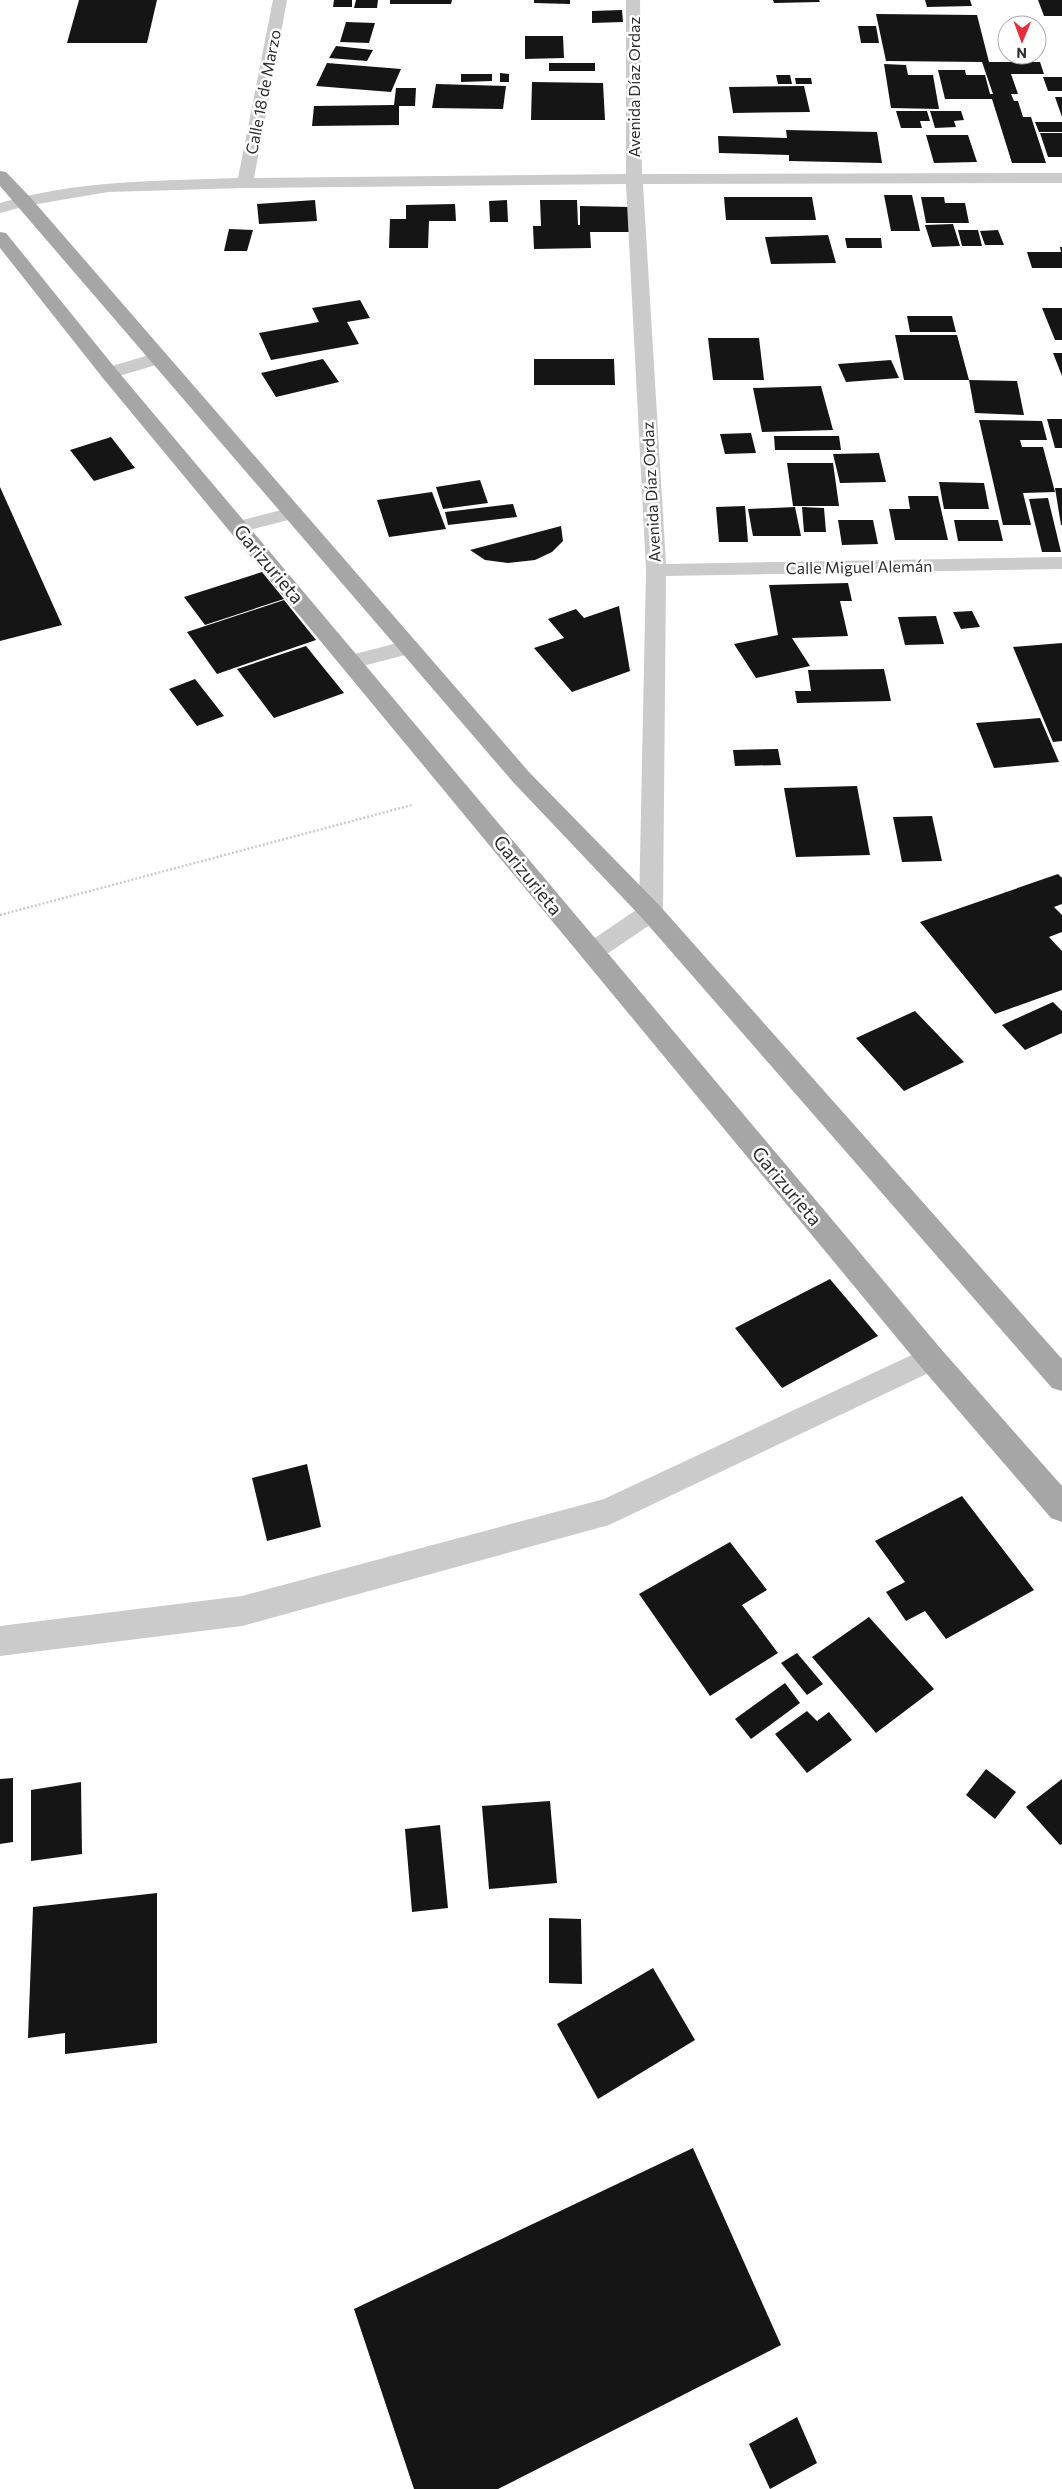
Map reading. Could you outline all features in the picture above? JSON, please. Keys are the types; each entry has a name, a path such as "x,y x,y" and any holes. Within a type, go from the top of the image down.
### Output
{"main road":[{"path":"0,176 24,201 521,777 650,912 1062,1380"},
{"name":"Garizurieta","path":"0,237 109,373 931,1358 1062,1508"}],"street":[{"name":"Calle 18 de Marzo","path":"245,183 280,0"},
{"name":"Avenida Díaz Ordaz","path":"633,0 634,180 656,570 650,912"},
{"path":"0,208 24,201 108,187 245,183 1062,178"},
{"path":"109,373 160,358"},
{"path":"238,526 293,513"},
{"name":"Calle Miguel Alemán","path":"656,570 1062,563"},
{"path":"351,662 409,647"},
{"path":"592,952 650,912"},
{"path":"0,1641 242,1611 609,1511 931,1358"}],"path":[{"path":"0,915 460,792"}],"building":[{"path":"79,0 157,0 147,43 67,43"},
{"path":"334,0 352,0 352,7 333,7"},
{"path":"356,0 378,0 377,8 354,8"},
{"path":"390,0 452,0 451,4 390,4"},
{"path":"534,0 570,0 570,4 534,3"},
{"path":"773,0 819,0 820,2 774,3"},
{"path":"925,0 970,0 972,6 927,7"},
{"path":"1038,0 1062,0 1062,16 1044,15"},
{"path":"622,10 623,22 592,23 592,11"},
{"path":"876,14 977,15 989,62 997,62 997,65 1041,65 1044,74 1011,74 1018,94 1011,94 1014,101 1018,101 1023,117 1031,117 1046,163 1012,163 992,99 945,99 938,70 965,70 966,75 985,75 990,94 993,94 982,62 886,61"},
{"path":"346,22 375,23 369,43 340,42"},
{"path":"858,26 876,26 879,43 861,43"},
{"path":"525,36 563,36 564,58 525,59"},
{"path":"336,46 373,50 367,61 329,58"},
{"path":"327,63 401,69 391,92 316,86"},
{"path":"549,63 595,63 595,71 549,71"},
{"path":"884,64 906,65 908,75 933,75 939,109 891,108"},
{"path":"500,73 509,74 509,82 500,82"},
{"path":"461,74 492,74 492,81 461,82"},
{"path":"776,75 790,75 792,84 778,84"},
{"path":"1043,77 1062,77 1062,91 1048,91"},
{"path":"795,78 811,78 812,84 796,84"},
{"path":"532,82 603,83 605,120 531,120"},
{"path":"436,84 506,86 503,109 432,108"},
{"path":"804,86 810,112 733,113 729,87"},
{"path":"396,88 416,88 415,106 399,106 399,125 312,126 314,106 394,105"},
{"path":"1055,97 1062,97 1062,117"},
{"path":"896,111 927,111 930,121 920,121 922,128 901,128"},
{"path":"930,111 961,111 964,120 954,121 956,127 935,128"},
{"path":"1035,122 1062,122 1062,132 1039,132"},
{"path":"786,130 877,132 882,163 789,161 789,155 719,153 718,136 787,138"},
{"path":"1040,133 1062,133 1062,157 1048,157"},
{"path":"926,135 968,135 977,162 934,163"},
{"path":"884,195 912,195 920,231 891,231"},
{"path":"724,197 812,197 816,220 726,220"},
{"path":"921,197 944,197 945,203 965,203 969,223 926,223"},
{"path":"315,200 317,221 259,224 257,204"},
{"path":"507,200 508,222 490,222 489,201"},
{"path":"540,200 577,200 578,225 580,225 580,206 630,207 631,232 590,232 591,248 534,249 533,226 541,226"},
{"path":"455,204 456,221 429,221 428,248 389,248 390,219 406,219 406,205"},
{"path":"953,224 960,246 932,247 925,225"},
{"path":"229,229 253,230 247,251 224,251"},
{"path":"958,230 978,230 982,246 962,246"},
{"path":"998,230 1004,245 985,245 980,231"},
{"path":"828,235 836,263 771,264 765,237"},
{"path":"845,238 881,238 882,248 847,248"},
{"path":"1060,247 1062,247 1062,268 1032,268 1027,252 1061,252"},
{"path":"360,300 370,318 347,322 359,344 271,360 259,333 319,322 312,308"},
{"path":"1042,308 1062,308 1062,340 1055,340"},
{"path":"907,316 952,316 956,332 910,332"},
{"path":"895,335 957,335 969,380 904,380"},
{"path":"708,338 759,338 764,380 713,380"},
{"path":"1053,353 1062,353 1062,376"},
{"path":"323,359 339,382 276,397 261,373"},
{"path":"534,359 614,359 615,385 534,385"},
{"path":"891,360 899,378 846,382 838,364"},
{"path":"969,380 1017,381 1024,415 975,413"},
{"path":"821,386 833,430 762,432 753,388"},
{"path":"1047,419 1062,419 1062,448 1055,448"},
{"path":"979,420 1042,421 1047,440 1020,440 1022,447 1043,447 1055,492 1023,493 1031,525 1003,525"},
{"path":"751,433 756,453 725,454 720,434"},
{"path":"774,436 839,436 841,450 775,450"},
{"path":"111,437 135,468 94,481 70,450"},
{"path":"879,453 886,482 840,483 833,454"},
{"path":"787,463 833,463 839,506 793,506"},
{"path":"480,480 488,503 443,509 436,487"},
{"path":"939,482 984,483 989,509 944,509"},
{"path":"0,487 62,625 0,641"},
{"path":"1055,488 1062,488 1062,525 1061,525"},
{"path":"432,492 446,529 389,537 377,500"},
{"path":"908,496 938,496 948,540 895,540 889,509 910,509"},
{"path":"1048,498 1061,552 1042,552 1029,499"},
{"path":"513,504 517,517 448,525 445,512"},
{"path":"745,506 748,542 719,542 716,507"},
{"path":"795,507 801,536 753,536 748,509"},
{"path":"802,507 824,508 826,532 804,532"},
{"path":"838,520 873,520 878,544 842,545"},
{"path":"954,520 998,520 1003,541 958,541"},
{"path":"561,526 563,541 552,552 535,560 508,563 485,560 470,550"},
{"path":"262,572 284,599 205,625 184,597"},
{"path":"848,583 852,601 840,601 848,636 792,638 810,666 756,678 734,644 778,635 769,585"},
{"path":"284,600 316,640 217,674 187,632"},
{"path":"619,606 630,671 572,692 534,648 564,638 548,619 576,609 584,618"},
{"path":"972,611 980,627 961,629 953,612"},
{"path":"936,616 944,644 905,645 898,617"},
{"path":"1062,643 1062,741 1053,742 1013,647"},
{"path":"306,646 344,693 274,718 237,669"},
{"path":"884,669 891,701 797,703 795,691 811,691 808,670"},
{"path":"195,679 224,716 197,726 169,689"},
{"path":"1040,718 1059,762 994,768 976,723"},
{"path":"778,749 781,765 735,766 733,750"},
{"path":"857,786 870,855 796,857 784,788"},
{"path":"932,816 942,861 902,862 893,817"},
{"path":"1058,874 1062,878 1062,904 1054,907 1062,915 1062,932 1049,937 1062,951 1062,990 995,1014 920,922"},
{"path":"1053,1002 1062,1011 1062,1033 1025,1050 1002,1025"},
{"path":"915,1011 964,1062 904,1091 856,1038"},
{"path":"830,1279 878,1336 782,1388 735,1328"},
{"path":"307,1464 321,1527 267,1541 252,1478"},
{"path":"962,1496 1034,1590 946,1639 925,1611 906,1621 886,1592 905,1582 875,1541"},
{"path":"730,1542 767,1590 742,1605 778,1653 710,1696 639,1594"},
{"path":"869,1617 934,1689 876,1733 812,1657"},
{"path":"797,1653 823,1684 807,1695 781,1663"},
{"path":"785,1683 800,1703 751,1739 735,1719"},
{"path":"807,1711 817,1721 829,1712 852,1740 807,1773 775,1734"},
{"path":"986,1769 1016,1792 995,1819 966,1795"},
{"path":"13,1778 13,1842 0,1844 0,1779"},
{"path":"1062,1779 1062,1844 1060,1845 1026,1807"},
{"path":"81,1782 82,1854 31,1861 31,1790"},
{"path":"550,1801 557,1883 489,1889 482,1806"},
{"path":"440,1825 448,1908 412,1912 405,1829"},
{"path":"157,1893 157,2043 65,2054 65,2033 28,2038 33,1907"},
{"path":"549,1918 581,1919 582,1984 549,1983"},
{"path":"653,1968 695,2040 598,2099 557,2024"},
{"path":"693,2148 781,2345 498,2489 414,2489 354,2309"},
{"path":"797,2417 817,2463 770,2489 749,2444"}]}
